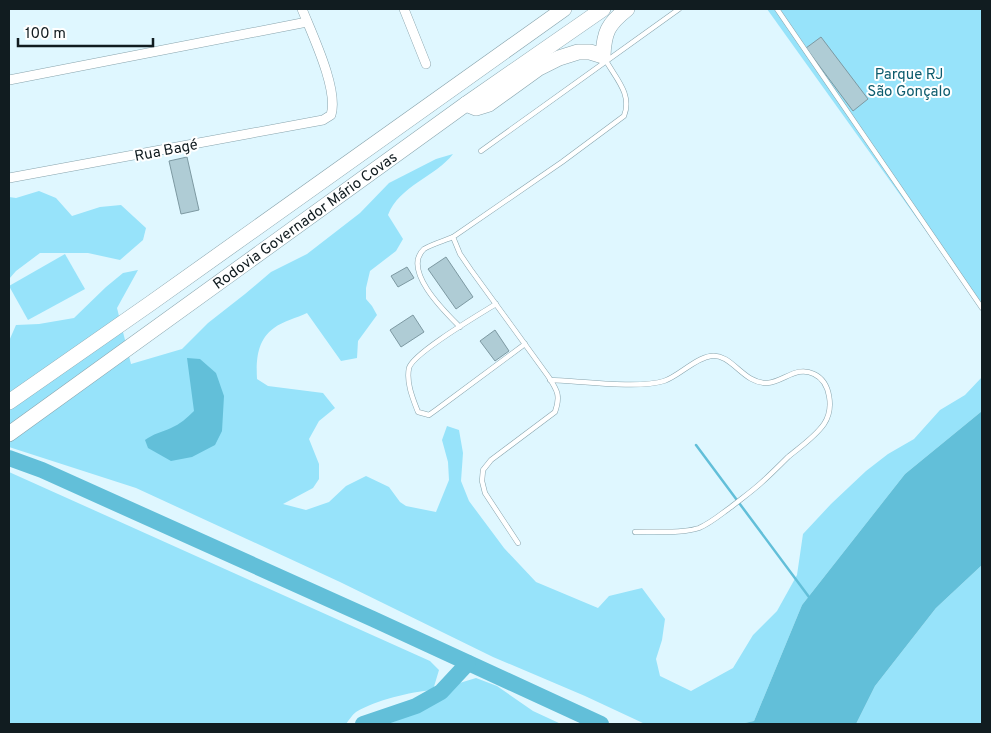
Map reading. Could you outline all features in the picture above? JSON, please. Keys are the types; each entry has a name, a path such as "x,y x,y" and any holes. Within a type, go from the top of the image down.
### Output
{"highway":[{"path":"544,23 556,9"},
{"name":"Rodovia Governador Mário Covas","path":"9,402 564,9"},
{"name":"Rodovia Governador Mário Covas","path":"9,434 466,104 603,9"},
{"path":"466,104 476,108 490,104 539,68 559,58 578,52 590,52 605,59 604,41 608,27 627,9"}],"street":[{"path":"9,80 307,22 302,9"},
{"path":"404,9 426,64"},
{"name":"Rua Bagé","path":"9,178 323,120 331,116 334,107 330,84 307,22"}],"lane":[{"path":"481,151 605,59 680,9"},
{"path":"778,9 982,308"},
{"path":"460,327 441,308 419,277 417,262 424,250 453,237 562,162 624,116 628,107 621,83 605,59"},
{"path":"453,237 460,254 557,390 558,401 555,412 491,460 483,470 482,481 485,494 518,543"},
{"path":"496,304 421,353 409,366 408,383 418,412 429,415 525,344"},
{"path":"550,380 644,384 663,382 710,356 727,360 747,377 755,381 767,383 801,371 811,372 819,376 825,385 830,397 830,410 824,423 779,467 711,522 700,528 690,530 635,532"}],"green space":[{"name":"Parque RJ São Gonçalo","path":"767,9 982,9 982,302 979,305"},
{"path":"453,154 437,169 400,196 388,215 403,239 396,251 370,271 366,288 366,299 377,315 358,341 357,358 341,361 307,313 278,326 268,333 261,344 257,358 257,379 268,386 323,393 335,408 319,421 309,439 319,464 319,479 313,488 283,504 306,510 329,502 346,486 366,476 389,487 400,502 406,506 436,512 449,480 448,462 442,440 447,426 459,430 463,453 461,481 469,501 504,548 536,582 598,608 609,596 642,588 665,619 662,640 656,659 660,676 691,691 733,668 753,635 777,611 797,575 803,534 866,471 888,454 914,439 940,410 965,395 982,377 982,411 905,474 802,605 754,721 740,724 645,724 493,657 340,582 136,488 9,447 9,341 16,325 39,324 74,318 123,273 138,270 117,308 131,364 182,349 208,323 271,272 307,254 360,213 389,183 436,159"},
{"path":"39,191 56,198 72,216 100,207 121,205 146,228 143,240 120,260 88,253 40,253 16,271 9,279 9,197 16,198"},
{"path":"65,254 85,289 28,320 9,286"},
{"path":"9,472 430,661 439,670 433,690 383,700 356,712 346,724 9,724"},
{"path":"982,565 982,724 856,724 875,686 936,608"},
{"path":"476,678 497,686 533,711 561,724 376,724 417,713 438,701 453,685"}],"shaded area":[{"path":"187,358 200,359 216,373 224,396 222,431 215,445 192,457 171,461 148,448 145,440 177,425 194,411"},
{"path":"982,411 982,565 936,608 875,686 856,724 740,724 754,721 802,605 905,474"}],"building":[{"path":"821,37 868,99 853,111 806,48"},
{"path":"187,157 199,210 181,214 169,161"},
{"path":"446,257 473,297 456,309 428,269"},
{"path":"407,267 414,278 398,287 391,276"},
{"path":"413,315 424,332 401,347 390,330"},
{"path":"495,330 509,351 495,361 480,341"}],"waterway":[{"path":"696,445 809,597"},
{"path":"9,458 42,470 601,724"},
{"path":"363,724 416,706 441,692 468,663"}]}
